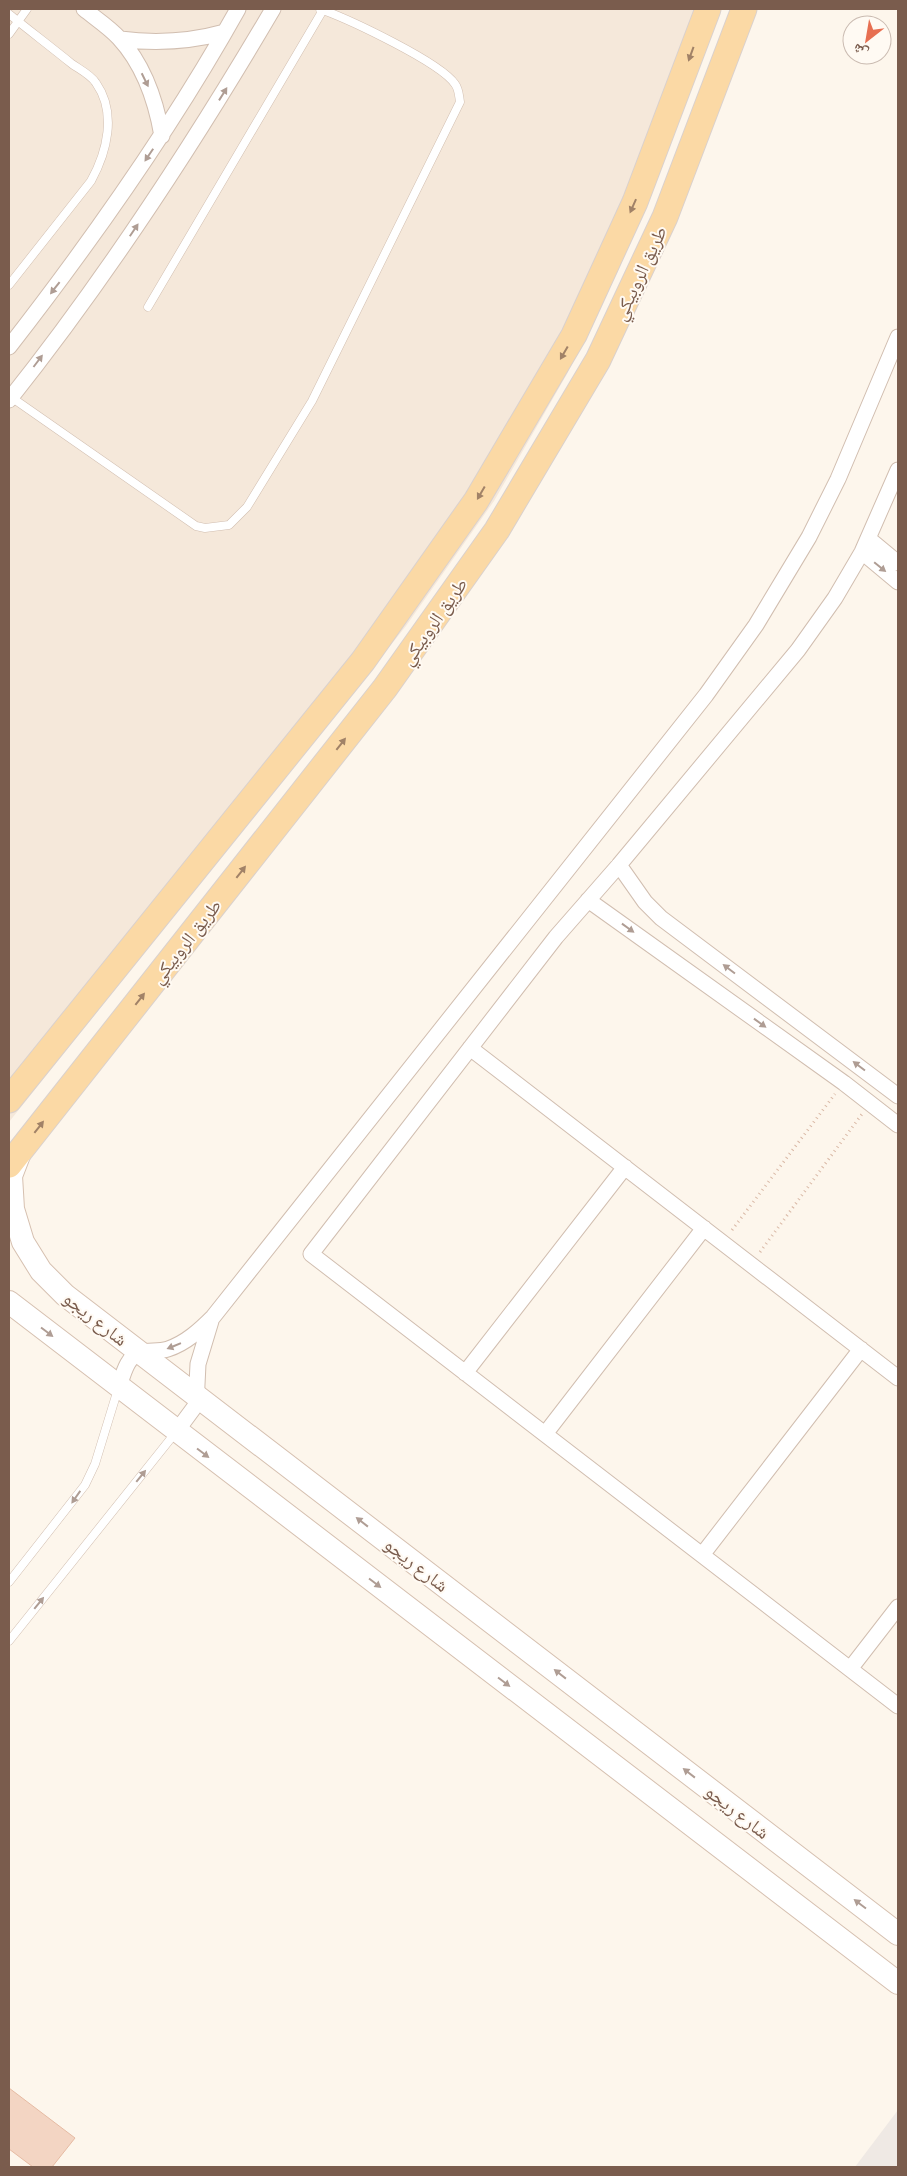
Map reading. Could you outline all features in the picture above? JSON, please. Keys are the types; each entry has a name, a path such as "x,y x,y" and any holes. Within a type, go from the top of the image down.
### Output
{"main road":[{"name":"طريق الروبيكي","path":"9,1100 363,661 476,501 574,335 635,202 708,9"},
{"name":"طريق الروبيكي","path":"15,1157 385,688 497,530 602,351 665,217 744,9"},
{"name":"شارع ريجو","path":"15,1157 11,1176 13,1209 24,1242 41,1271 65,1295 898,1934"},
{"name":"شارع ريجو","path":"9,1302 176,1432 898,1983"}],"street":[{"path":"84,9 120,38 148,83 157,108 162,136"},
{"path":"9,347 87,246 162,136 207,66 238,9"},
{"path":"10,399 116,257 184,156 273,9"},
{"path":"120,38 146,42 173,42 200,39 225,32"},
{"path":"119,1387 127,1364 140,1352 167,1349 180,1344 213,1317 732,660 788,574 824,508 898,337"},
{"path":"898,470 865,546 835,598 798,650 619,865 556,937 311,1254 898,1706"},
{"path":"865,546 898,562"},
{"path":"865,546 898,582"},
{"path":"619,865 645,902 661,918 898,1096"},
{"path":"588,900 844,1083 898,1124"},
{"path":"470,1048 898,1378"},
{"path":"466,1373 624,1167"},
{"path":"545,1434 704,1228"},
{"path":"176,1432 193,1412 198,1396 198,1364 206,1332 213,1317"},
{"path":"702,1555 861,1349"},
{"path":"850,1669 898,1607"}],"lane":[{"path":"9,34 27,9"},
{"path":"10,399 196,526 205,528 229,525 247,508 312,401 460,102 455,84 435,66 362,27 322,9 148,307"},
{"path":"9,14 96,82 104,101 108,122 105,149 101,162 91,181 9,285"},
{"path":"9,1582 85,1485 95,1464 119,1387"},
{"path":"9,1641 176,1432"}],"path":[{"path":"723,1243 844,1083"},
{"path":"750,1264 870,1103"}],"shaded area":[{"path":"9,9 720,9 650,197 617,273 567,374 494,501 406,626 9,1122"},
{"path":"898,2110 898,2167 855,2167"}],"building":[{"path":"9,2088 75,2138 52,2167 33,2167 9,2149"}]}
